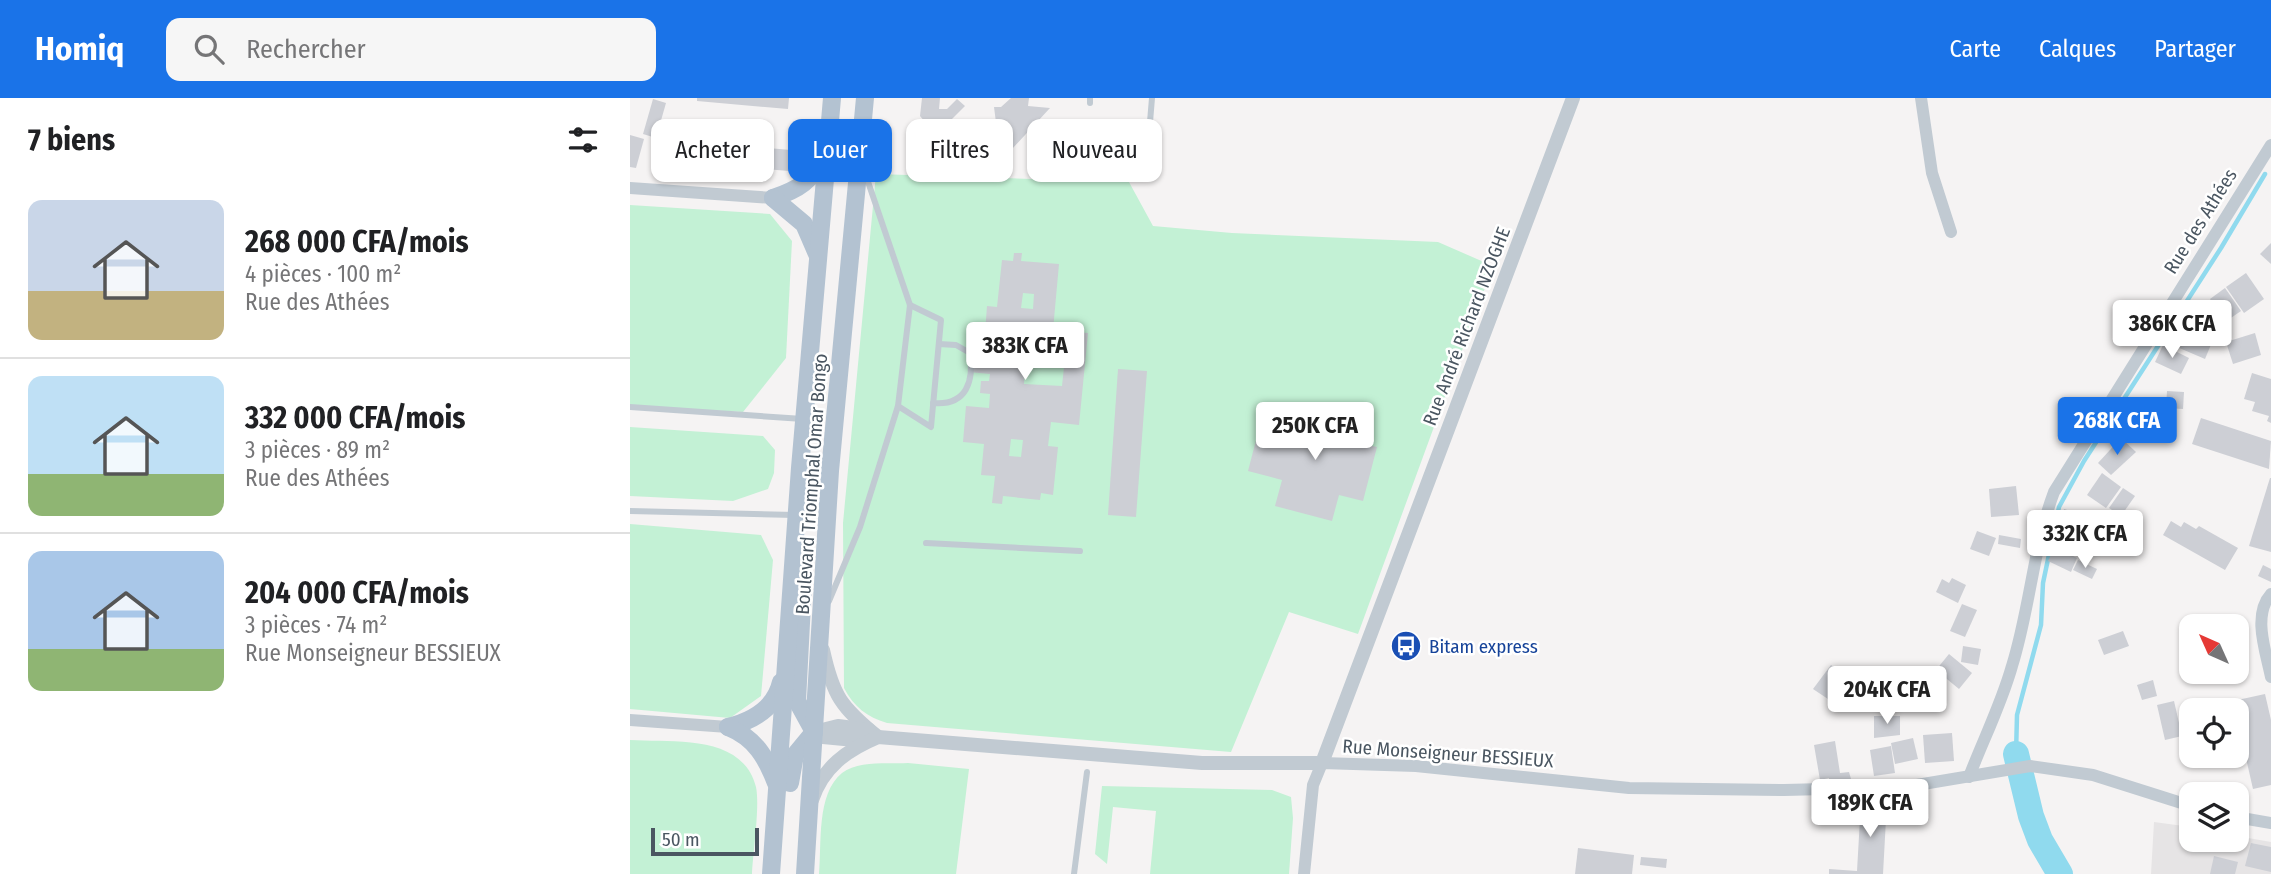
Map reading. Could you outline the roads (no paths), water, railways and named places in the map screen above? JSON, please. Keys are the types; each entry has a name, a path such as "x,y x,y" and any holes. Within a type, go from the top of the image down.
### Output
{"main road":[{"name":"Boulevard Triomphal Omar Bongo","path":"831,119 832,98"},
{"name":"Boulevard Triomphal Omar Bongo","path":"864,119 865,98"},
{"path":"773,198 796,190 805,182"},
{"name":"Boulevard Triomphal Omar Bongo","path":"771,874 800,468 825,182"},
{"name":"Boulevard Triomphal Omar Bongo","path":"804,874 830,471 859,182"},
{"path":"773,198 804,224 819,261"},
{"path":"800,468 830,471"},
{"path":"782,874 792,764 798,748 814,732 797,701 804,591 795,540"},
{"path":"728,727 755,718 773,701 787,664"},
{"path":"728,727 740,732 759,748 771,767 779,788"}],"street":[{"name":"Rue André Richard NZOGHE","path":"1322,763 1573,98"},
{"path":"1921,98 1931,173 1951,232"},
{"name":"Rue des Athées","path":"1969,777 2012,666 2027,609 2042,525 2054,492 2271,145"},
{"path":"630,188 773,198"},
{"path":"2271,594 2264,602 2260,619 2271,677"},
{"path":"809,812 814,795 832,766 876,737 844,708 835,695 821,638"},
{"path":"630,720 728,727"},
{"name":"Rue Monseigneur BESSIEUX","path":"814,732 823,737 876,737 1202,764 1322,763 1416,766 1629,788 1858,790 1969,777 2030,766 2093,775 2179,802"},
{"path":"1304,874 1313,785 1322,763"},
{"path":"2249,819 2271,823"}],"lane":[{"path":"1150,119 1152,98"},
{"path":"822,616 860,527 898,406 910,305 868,182"},
{"path":"898,406 931,426 942,320 910,305"},
{"path":"933,403 946,404 961,396 973,375 970,353 956,345 939,344"},
{"path":"630,407 804,419"},
{"path":"630,511 797,515"},
{"path":"926,543 1080,551"},
{"path":"1074,874 1087,772"}],"waterway":[{"path":"2016,754 2017,715 2041,625 2043,583 2059,507 2084,461 2221,248 2265,174"},
{"path":"2016,754 2031,816 2040,840 2060,874"}],"place":[{"name":"Bitam express","path":"1406,646"}]}
